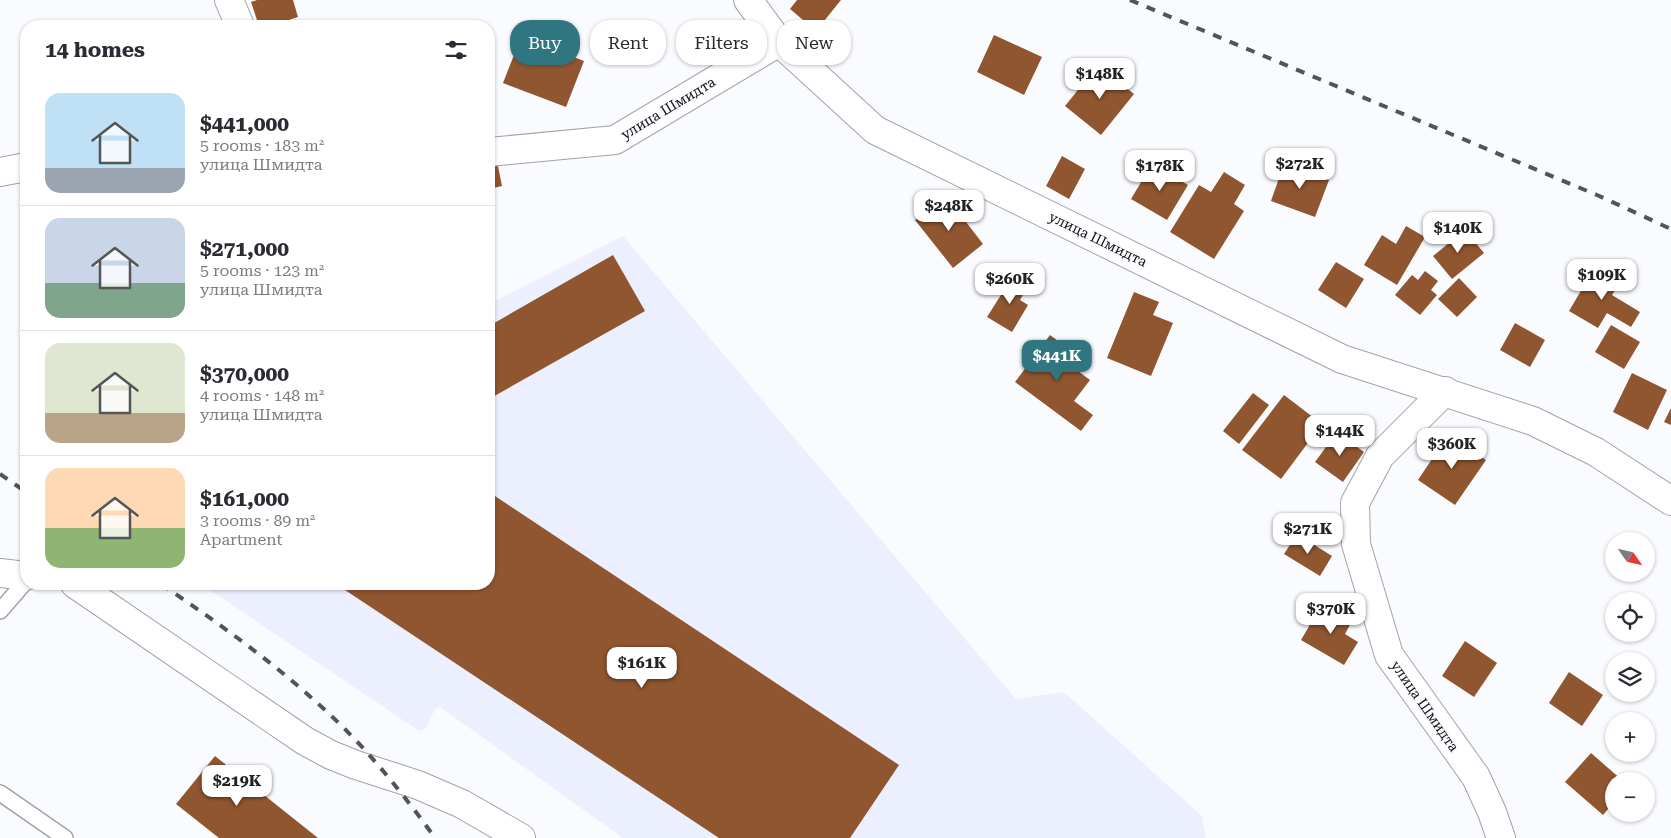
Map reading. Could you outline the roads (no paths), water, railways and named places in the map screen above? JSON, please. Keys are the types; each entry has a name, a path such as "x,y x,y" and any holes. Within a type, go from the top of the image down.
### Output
{"street":[{"path":"229,0 237,20"},
{"name":"улица Шмидта","path":"748,0 777,39"},
{"name":"улица Шмидта","path":"495,151 615,140 777,43"},
{"name":"улица Шмидта","path":"804,65 875,130 1342,359 1533,421 1596,452 1671,501"},
{"path":"0,172 20,168"},
{"name":"улица Шмидта","path":"1445,391 1380,456 1355,503 1356,544 1389,655 1476,777 1492,812 1501,838"},
{"path":"0,573 20,575"},
{"path":"84,590 305,740 331,755 356,766 418,785 462,804 521,838"}],"lane":[{"path":"0,611 20,588"},
{"path":"0,793 65,838"}],"railway":[{"path":"1130,0 1597,195 1671,229"},
{"path":"0,474 20,488"},
{"path":"170,590 215,621 318,703 364,749 392,781 435,838"}]}
